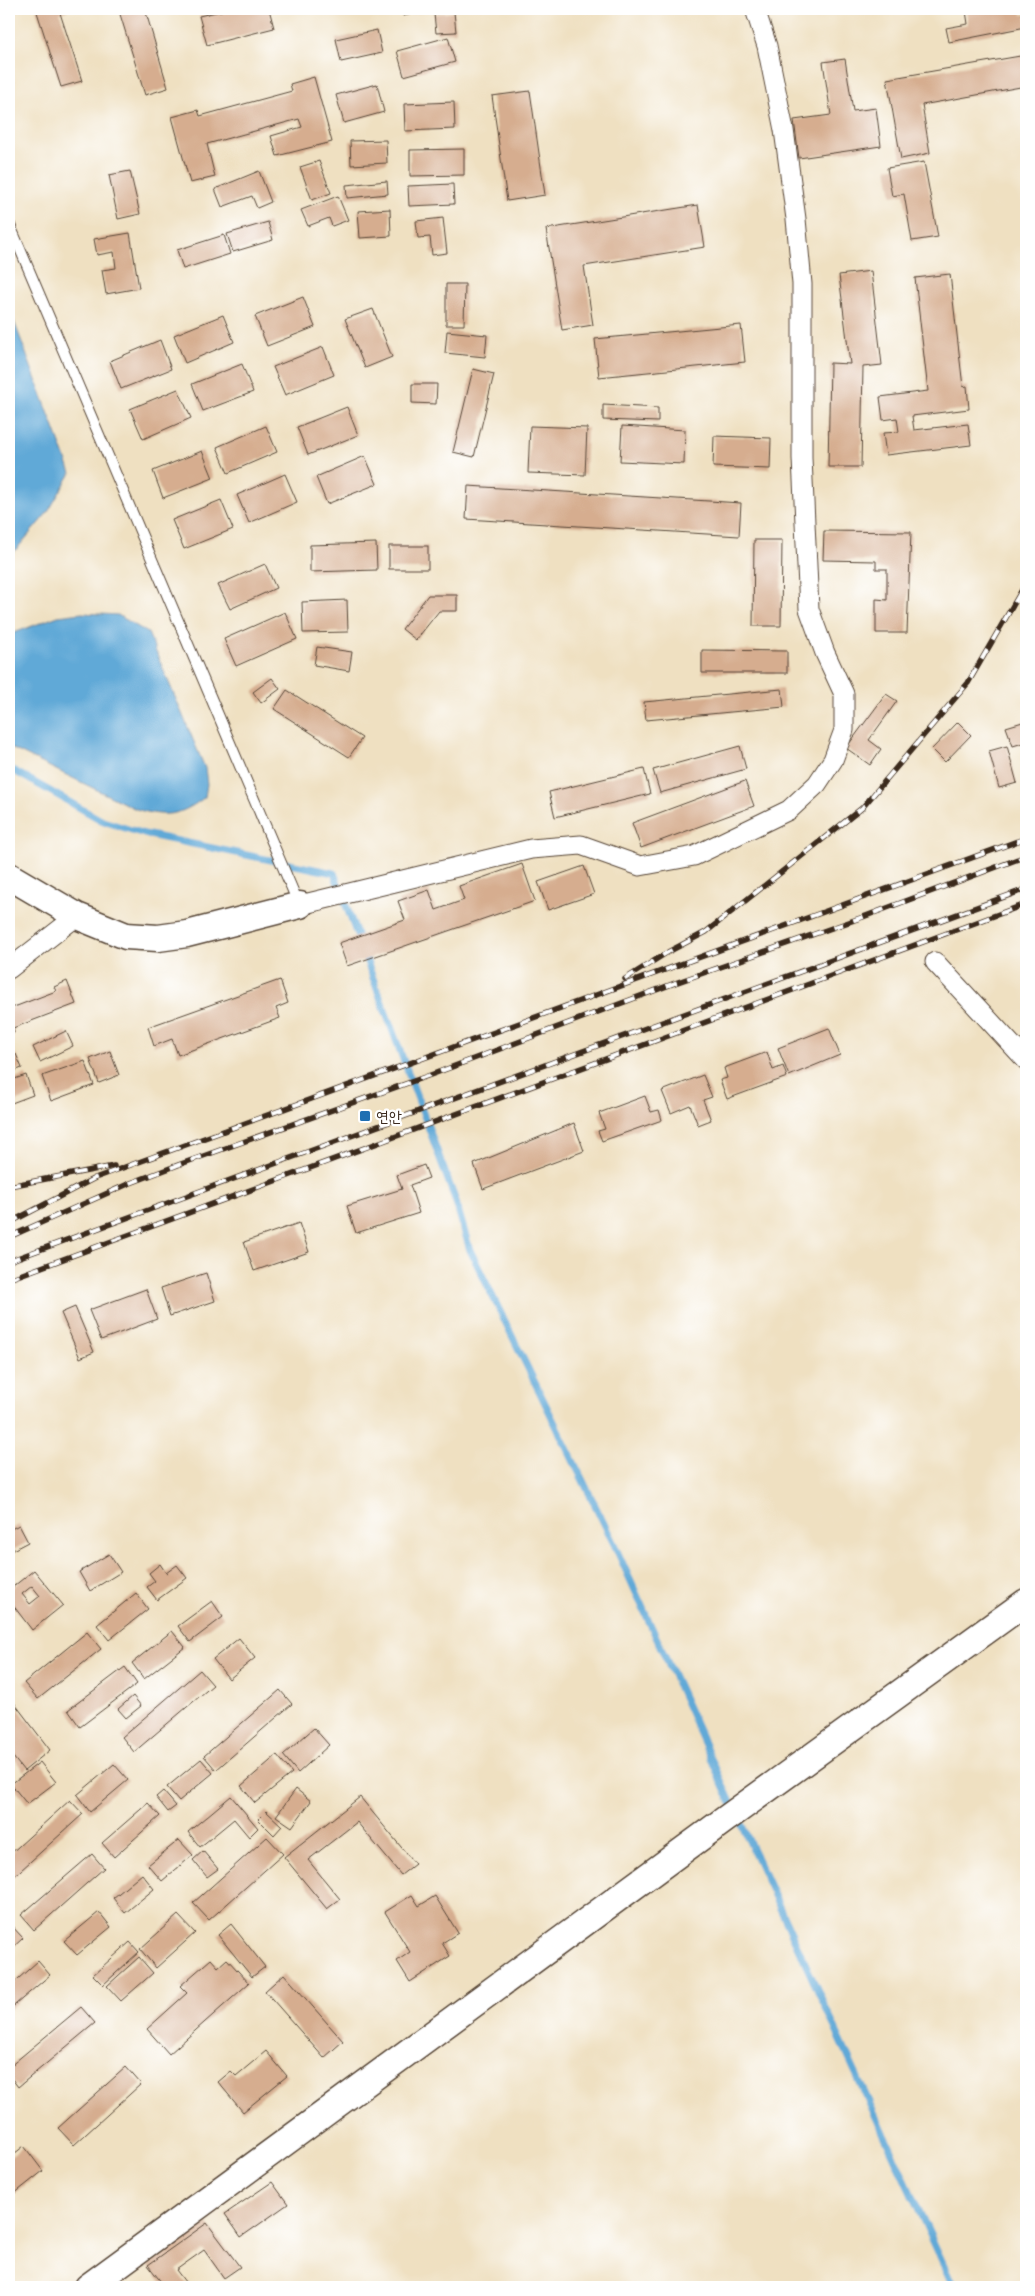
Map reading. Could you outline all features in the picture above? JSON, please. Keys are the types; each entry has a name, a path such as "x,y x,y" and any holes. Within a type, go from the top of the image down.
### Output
{"street":[{"path":"9,876 76,916 126,936 158,938 187,934 531,849 581,845 640,866 694,856 789,810 817,784 833,760 844,730 844,694 825,653 809,609 802,458 802,284 796,219 784,130 767,46 755,9"},
{"path":"9,970 76,916"},
{"path":"935,962 1026,1060"},
{"path":"88,2287 727,1818 1026,1602"}],"lane":[{"path":"9,222 300,905"}],"water":[{"path":"9,308 71,473 48,512 9,558"},
{"path":"82,613 118,615 148,633 205,768 207,784 205,797 188,808 172,814 156,814 136,809 9,747 9,635 58,616"}],"building":[{"path":"36,9 71,9 60,13 82,81 61,87"},
{"path":"145,9 168,88 145,95 119,11"},
{"path":"229,9 269,9 274,28 207,45 199,16"},
{"path":"402,9 432,9 432,10 403,16"},
{"path":"979,9 1021,9 1022,15 1026,14 1026,27 949,42 946,28 968,24 966,11"},
{"path":"454,12 456,32 436,33 434,14"},
{"path":"377,30 382,53 341,62 336,39"},
{"path":"448,37 455,62 404,76 397,51"},
{"path":"1026,55 1026,86 922,105 930,153 901,159 887,79"},
{"path":"845,59 853,111 876,108 881,146 799,158 794,120 831,115 823,62"},
{"path":"314,77 332,142 277,156 271,136 302,127 299,119 207,144 215,177 190,183 172,117 198,110 200,116 292,91 290,84"},
{"path":"377,84 384,112 344,123 336,95"},
{"path":"530,91 545,195 507,201 492,96"},
{"path":"454,102 455,129 405,131 404,104"},
{"path":"386,140 387,163 351,165 350,141"},
{"path":"464,149 464,175 410,176 410,150"},
{"path":"319,161 331,193 312,200 300,167"},
{"path":"924,162 938,237 912,241 904,194 892,196 887,168"},
{"path":"130,171 140,214 118,219 109,175"},
{"path":"259,171 271,202 257,208 252,196 222,207 215,189"},
{"path":"387,181 388,194 347,198 346,185"},
{"path":"453,184 454,204 409,206 408,186"},
{"path":"338,196 348,220 332,226 329,218 308,226 301,210"},
{"path":"698,205 705,247 584,266 593,325 562,330 546,229"},
{"path":"390,209 391,236 360,238 358,211"},
{"path":"443,218 447,253 432,255 430,237 418,238 416,221"},
{"path":"268,222 273,240 233,252 227,234"},
{"path":"130,233 139,288 106,294 102,270 116,268 114,252 97,255 94,239"},
{"path":"224,235 230,254 183,269 177,250"},
{"path":"871,271 882,365 863,367 861,467 828,467 830,363 850,364 839,275"},
{"path":"950,274 963,387 967,386 969,409 912,416 914,430 968,424 971,445 886,455 883,433 899,432 897,418 883,420 880,397 928,391 915,278"},
{"path":"446,284 465,284 464,325 446,325"},
{"path":"303,297 315,327 267,346 255,316"},
{"path":"373,309 392,357 365,368 345,319"},
{"path":"223,315 234,342 185,363 174,335"},
{"path":"741,325 745,362 599,377 595,339"},
{"path":"447,331 487,335 485,357 445,353"},
{"path":"160,340 171,369 121,389 110,361"},
{"path":"323,347 334,375 285,395 273,367"},
{"path":"242,364 253,392 203,411 192,384"},
{"path":"473,369 494,374 474,457 453,452"},
{"path":"412,384 437,384 436,404 412,403"},
{"path":"178,389 191,418 143,439 130,409"},
{"path":"603,405 658,408 658,422 603,420"},
{"path":"347,407 358,435 308,455 297,427"},
{"path":"266,426 277,452 228,473 217,447"},
{"path":"530,426 587,428 585,475 528,473"},
{"path":"622,426 685,430 684,464 620,461"},
{"path":"714,436 771,438 770,469 713,467"},
{"path":"202,451 213,478 163,498 153,471"},
{"path":"365,456 377,484 327,504 316,477"},
{"path":"285,474 297,502 249,523 237,495"},
{"path":"468,486 741,503 739,536 466,519"},
{"path":"221,500 233,529 184,549 172,520"},
{"path":"824,531 911,532 907,633 876,633 876,599 887,600 887,569 876,569 876,561 823,560"},
{"path":"754,540 782,540 781,626 753,626"},
{"path":"376,543 377,570 310,572 310,545"},
{"path":"389,546 428,546 428,569 389,569"},
{"path":"265,564 276,588 230,609 218,585"},
{"path":"428,595 457,595 457,611 439,611 416,640 402,629"},
{"path":"347,600 348,632 303,633 302,602"},
{"path":"285,612 297,639 236,666 224,639"},
{"path":"317,647 352,652 349,671 314,665"},
{"path":"702,650 787,651 787,673 702,673"},
{"path":"272,678 280,689 261,703 253,692"},
{"path":"782,689 784,707 646,720 644,702"},
{"path":"287,690 362,738 349,757 274,709"},
{"path":"886,694 897,701 869,740 881,749 870,765 846,748"},
{"path":"1026,721 1026,742 1013,746 1006,727"},
{"path":"958,722 971,735 945,762 932,749"},
{"path":"740,746 746,769 660,793 653,770"},
{"path":"1007,746 1017,783 999,788 989,751"},
{"path":"644,769 650,794 555,817 549,792"},
{"path":"745,781 754,806 641,848 632,823"},
{"path":"522,864 535,901 347,966 339,943 405,920 398,901 429,890 436,910 464,900 459,886"},
{"path":"584,866 594,894 548,910 538,882"},
{"path":"280,980 288,1003 276,1008 280,1018 178,1055 172,1039 154,1046 148,1027"},
{"path":"67,981 76,1004 13,1028 14,1033 9,1035 9,1009 56,991 54,987"},
{"path":"829,1028 840,1055 789,1076 778,1048"},
{"path":"66,1031 73,1046 40,1062 33,1047"},
{"path":"110,1051 119,1075 99,1083 90,1059"},
{"path":"767,1052 773,1070 783,1066 787,1077 727,1099 720,1080 727,1078 724,1068"},
{"path":"16,1054 22,1068 9,1073 9,1057"},
{"path":"85,1061 94,1085 51,1101 42,1076"},
{"path":"26,1075 33,1095 9,1104 9,1081"},
{"path":"703,1075 712,1097 703,1100 711,1120 698,1125 690,1105 671,1113 662,1091"},
{"path":"645,1096 651,1112 659,1110 662,1120 602,1141 598,1131 605,1129 599,1113"},
{"path":"574,1123 584,1151 483,1189 474,1164"},
{"path":"424,1165 429,1178 410,1185 419,1213 356,1233 347,1206 402,1189 397,1175"},
{"path":"299,1223 309,1252 254,1271 244,1242"},
{"path":"206,1273 215,1301 170,1316 161,1288"},
{"path":"146,1289 157,1319 101,1340 89,1310"},
{"path":"75,1307 94,1352 80,1358 61,1313"},
{"path":"19,1525 28,1542 9,1552 9,1530"},
{"path":"109,1554 121,1572 90,1591 79,1572"},
{"path":"160,1564 166,1573 177,1565 187,1578 157,1600 147,1587 155,1581 149,1573"},
{"path":"34,1570 63,1605 32,1630 9,1600 9,1590","holes":["32,1586 40,1596 30,1604 22,1594"]},
{"path":"136,1593 148,1609 109,1640 97,1625"},
{"path":"212,1601 223,1617 190,1642 178,1626"},
{"path":"172,1631 185,1647 144,1679 132,1663"},
{"path":"87,1632 101,1649 38,1699 24,1683"},
{"path":"239,1638 255,1658 229,1679 213,1659"},
{"path":"125,1667 137,1684 80,1727 68,1710"},
{"path":"200,1670 213,1685 134,1752 122,1737"},
{"path":"280,1690 292,1704 216,1770 204,1756"},
{"path":"9,1696 50,1750 24,1771 9,1752"},
{"path":"133,1696 141,1706 126,1718 118,1709"},
{"path":"314,1728 329,1745 298,1773 283,1755"},
{"path":"277,1755 292,1773 255,1803 241,1786"},
{"path":"201,1759 213,1773 179,1801 167,1787"},
{"path":"40,1762 56,1782 27,1804 11,1784"},
{"path":"114,1764 128,1780 90,1812 77,1795"},
{"path":"296,1789 311,1801 292,1827 276,1816"},
{"path":"163,1791 176,1806 168,1812 156,1797"},
{"path":"231,1796 258,1828 249,1837 234,1819 200,1847 188,1832"},
{"path":"360,1797 415,1864 401,1875 357,1822 308,1860 340,1899 327,1909 284,1857"},
{"path":"70,1800 83,1814 10,1880 9,1855"},
{"path":"148,1803 160,1816 114,1857 102,1843"},
{"path":"266,1811 282,1826 274,1835 258,1819"},
{"path":"267,1837 283,1854 209,1920 193,1903"},
{"path":"179,1840 193,1855 162,1881 148,1865"},
{"path":"203,1851 218,1869 207,1877 193,1860"},
{"path":"92,1854 104,1868 34,1930 21,1915"},
{"path":"142,1874 154,1889 125,1913 113,1898"},
{"path":"412,1895 419,1906 435,1896 458,1933 442,1943 450,1956 410,1982 397,1961 410,1952 385,1912"},
{"path":"99,1912 111,1927 77,1955 64,1941"},
{"path":"178,1915 195,1933 156,1968 140,1949"},
{"path":"231,1924 265,1967 252,1977 218,1935"},
{"path":"9,1925 23,1938 9,1951"},
{"path":"130,1942 139,1952 103,1985 93,1975"},
{"path":"139,1957 153,1973 121,2001 107,1986"},
{"path":"211,1959 218,1967 227,1959 249,1983 169,2054 147,2029 187,1993 180,1986"},
{"path":"38,1961 50,1975 9,2010 9,1987"},
{"path":"284,1974 343,2041 324,2058 265,1991"},
{"path":"81,2007 95,2023 18,2087 9,2075 9,2067"},
{"path":"266,2051 287,2076 243,2112 218,2082 231,2071 236,2076"},
{"path":"126,2067 141,2084 74,2145 58,2128"},
{"path":"24,2146 43,2171 9,2198 9,2158"},
{"path":"272,2182 288,2204 241,2237 225,2214"},
{"path":"207,2223 240,2267 224,2278 204,2250 176,2270 189,2287 165,2287 148,2265"}],"waterway":[{"path":"9,768 103,821 144,834 334,873 455,1199 470,1250 614,1544 733,1807"},
{"path":"738,1817 954,2287"}],"railway":[{"path":"625,979 668,952 706,932 862,808 968,683 1026,583"},
{"path":"9,1223 95,1178 1026,838"},
{"path":"9,1237 128,1184 178,1165 436,1073 675,983 863,917 1026,856"},
{"path":"9,1261 1026,889"},
{"path":"9,1279 1026,904"},
{"path":"9,1186 114,1166"}],"place":[{"name":"연안","path":"365,1116"}]}
